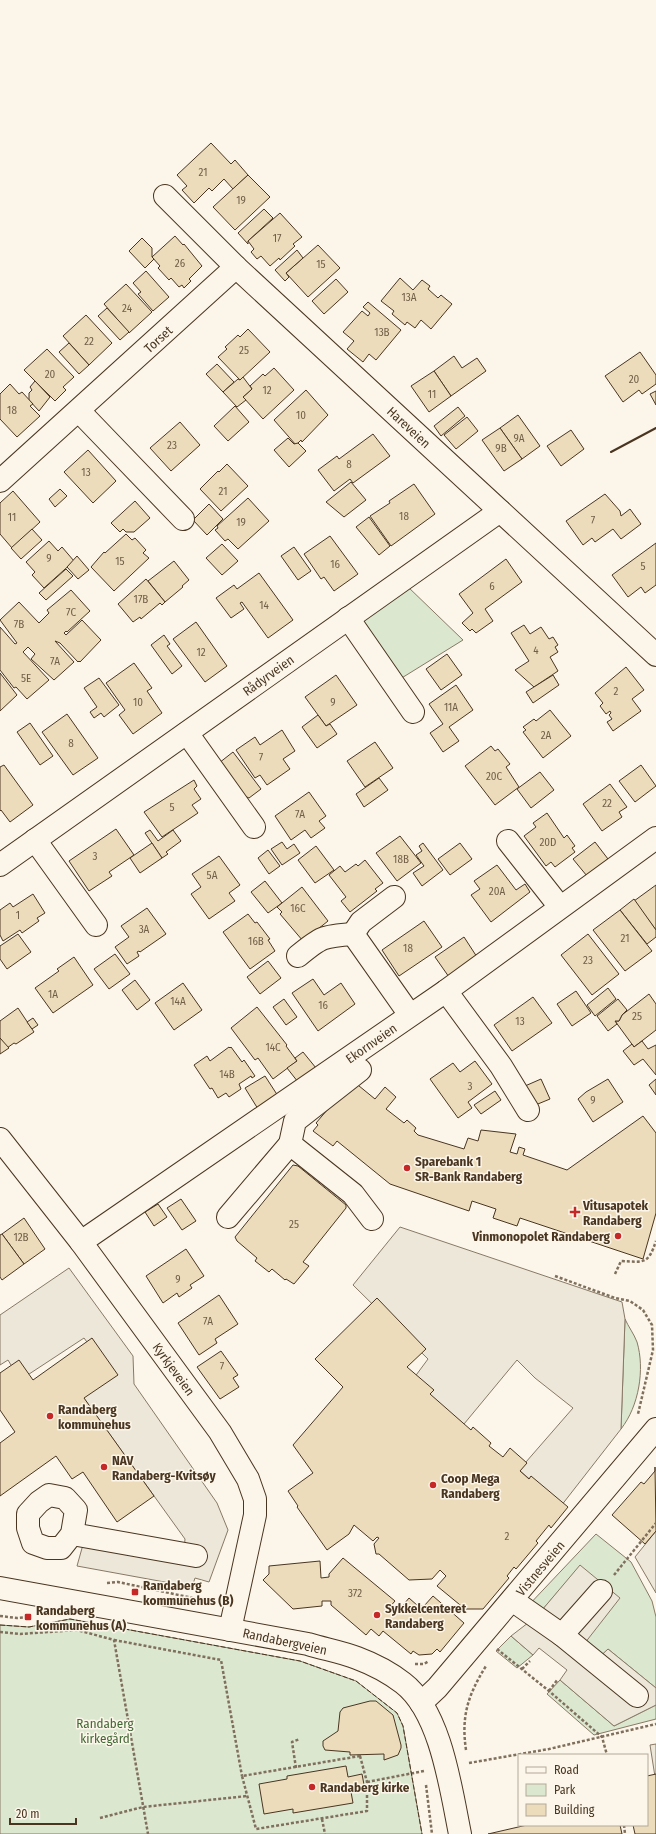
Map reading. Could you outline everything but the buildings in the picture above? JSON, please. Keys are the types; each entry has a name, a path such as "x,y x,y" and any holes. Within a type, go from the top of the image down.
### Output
{"street":[{"name":"Hareveien","path":"165,196 236,267 656,655"},
{"name":"Torset","path":"0,482 236,267"},
{"path":"79,411 183,520"},
{"name":"Rådyrveien","path":"0,865 500,511"},
{"path":"348,618 413,712"},
{"path":"187,733 254,827"},
{"name":"Ekornveien","path":"81,1242 410,1016 656,838"},
{"path":"35,840 96,925"},
{"path":"508,841 560,907"},
{"path":"353,934 361,922 394,897"},
{"path":"298,956 322,938 332,935 353,934"},
{"path":"353,934 410,1016"},
{"path":"446,990 501,1066 528,1110"},
{"path":"228,1217 290,1144 295,1121 360,1070"},
{"name":"Kyrkjeveien","path":"0,1140 81,1242 220,1432 248,1479 254,1499 255,1515 230,1630"},
{"path":"290,1144 353,1194 372,1219"},
{"name":"Vistnesveien","path":"421,1703 437,1688 656,1429"},
{"path":"72,1534 196,1556"},
{"name":"Randabergveien","path":"0,1588 308,1644 357,1658 404,1684 421,1703 436,1733 446,1767 460,1834"},
{"path":"562,1636 601,1590"},
{"path":"512,1600 562,1636 637,1696"}],"path":[{"path":"615,1274 621,1261 642,1262 651,1256 656,1241"},
{"path":"555,1276 615,1298 630,1301 643,1310 652,1326 653,1350 640,1409 635,1421"},
{"path":"615,1574 656,1523"},
{"path":"0,1616 17,1618 32,1617"},
{"path":"0,1632 20,1634 77,1630 114,1640 221,1660 242,1776 256,1829 367,1811 367,1782 360,1756 242,1776"},
{"path":"114,1640 148,1834"},
{"path":"497,1649 549,1691 602,1737 607,1754"},
{"path":"410,1664 424,1664 435,1658"},
{"path":"522,1669 530,1661"},
{"path":"549,1691 558,1679"},
{"path":"469,1763 602,1737 656,1724"},
{"path":"296,1768 292,1742 300,1739"},
{"path":"422,1765 432,1834"},
{"path":"367,1782 424,1771"},
{"path":"100,1818 143,1807 247,1796"},
{"path":"322,1819 325,1834"}],"green space":[{"path":"406,585 463,640 392,684 356,624"},
{"path":"625,1319 637,1342 640,1375 639,1387 632,1410 621,1429"},
{"path":"596,1534 631,1562 652,1601 656,1617 656,1688 608,1649 596,1661 581,1648 580,1566 537,1616 526,1608"},
{"name":"Randaberg kirkegård","path":"70,1619 300,1661 356,1681 397,1713 403,1726 422,1834 0,1834 0,1625 29,1627"},
{"path":"511,1636 533,1655 517,1668 496,1651"},
{"path":"560,1680 614,1726 656,1705 656,1719 594,1735 547,1694"}],"shaded area":[{"path":"400,1227 622,1302 625,1319 621,1429 561,1506 519,1470 573,1408 535,1378 517,1360 464,1424 411,1382 428,1359 353,1285"},
{"path":"69,1268 133,1356 134,1384 217,1503 228,1530 209,1582 195,1578 192,1587 77,1566 84,1541 183,1562 185,1539 80,1393 109,1372 84,1338 20,1380 8,1360 0,1365 0,1315"},
{"path":"656,1531 656,1593 635,1557"},
{"path":"580,1565 620,1598 581,1648 595,1661 608,1649 656,1688 656,1705 614,1726 560,1680 567,1670 539,1648 533,1655 511,1636 537,1616"},
{"path":"656,1744 656,1783 650,1745"}],"fence":[{"path":"0,1625 29,1627 70,1619 300,1661 356,1681 397,1713 403,1726 422,1834"}],"wall":[{"path":"611,452 656,428"}],"place":[{"name":"Sparebank 1 SR-Bank Randaberg","path":"407,1168"},
{"name":"Vitusapotek Randaberg","path":"575,1212"},
{"name":"Vinmonopolet Randaberg","path":"618,1236"},
{"name":"Randaberg kommunehus","path":"50,1416"},
{"name":"NAV Randaberg-Kvitsøy","path":"104,1467"},
{"name":"Coop Mega Randaberg","path":"433,1485"},
{"name":"Randaberg kommunehus (B)","path":"135,1592"},
{"name":"Sykkelcenteret Randaberg","path":"377,1615"},
{"name":"Randaberg kommunehus (A)","path":"28,1617"},
{"name":"Randaberg kirke","path":"312,1787"}]}
